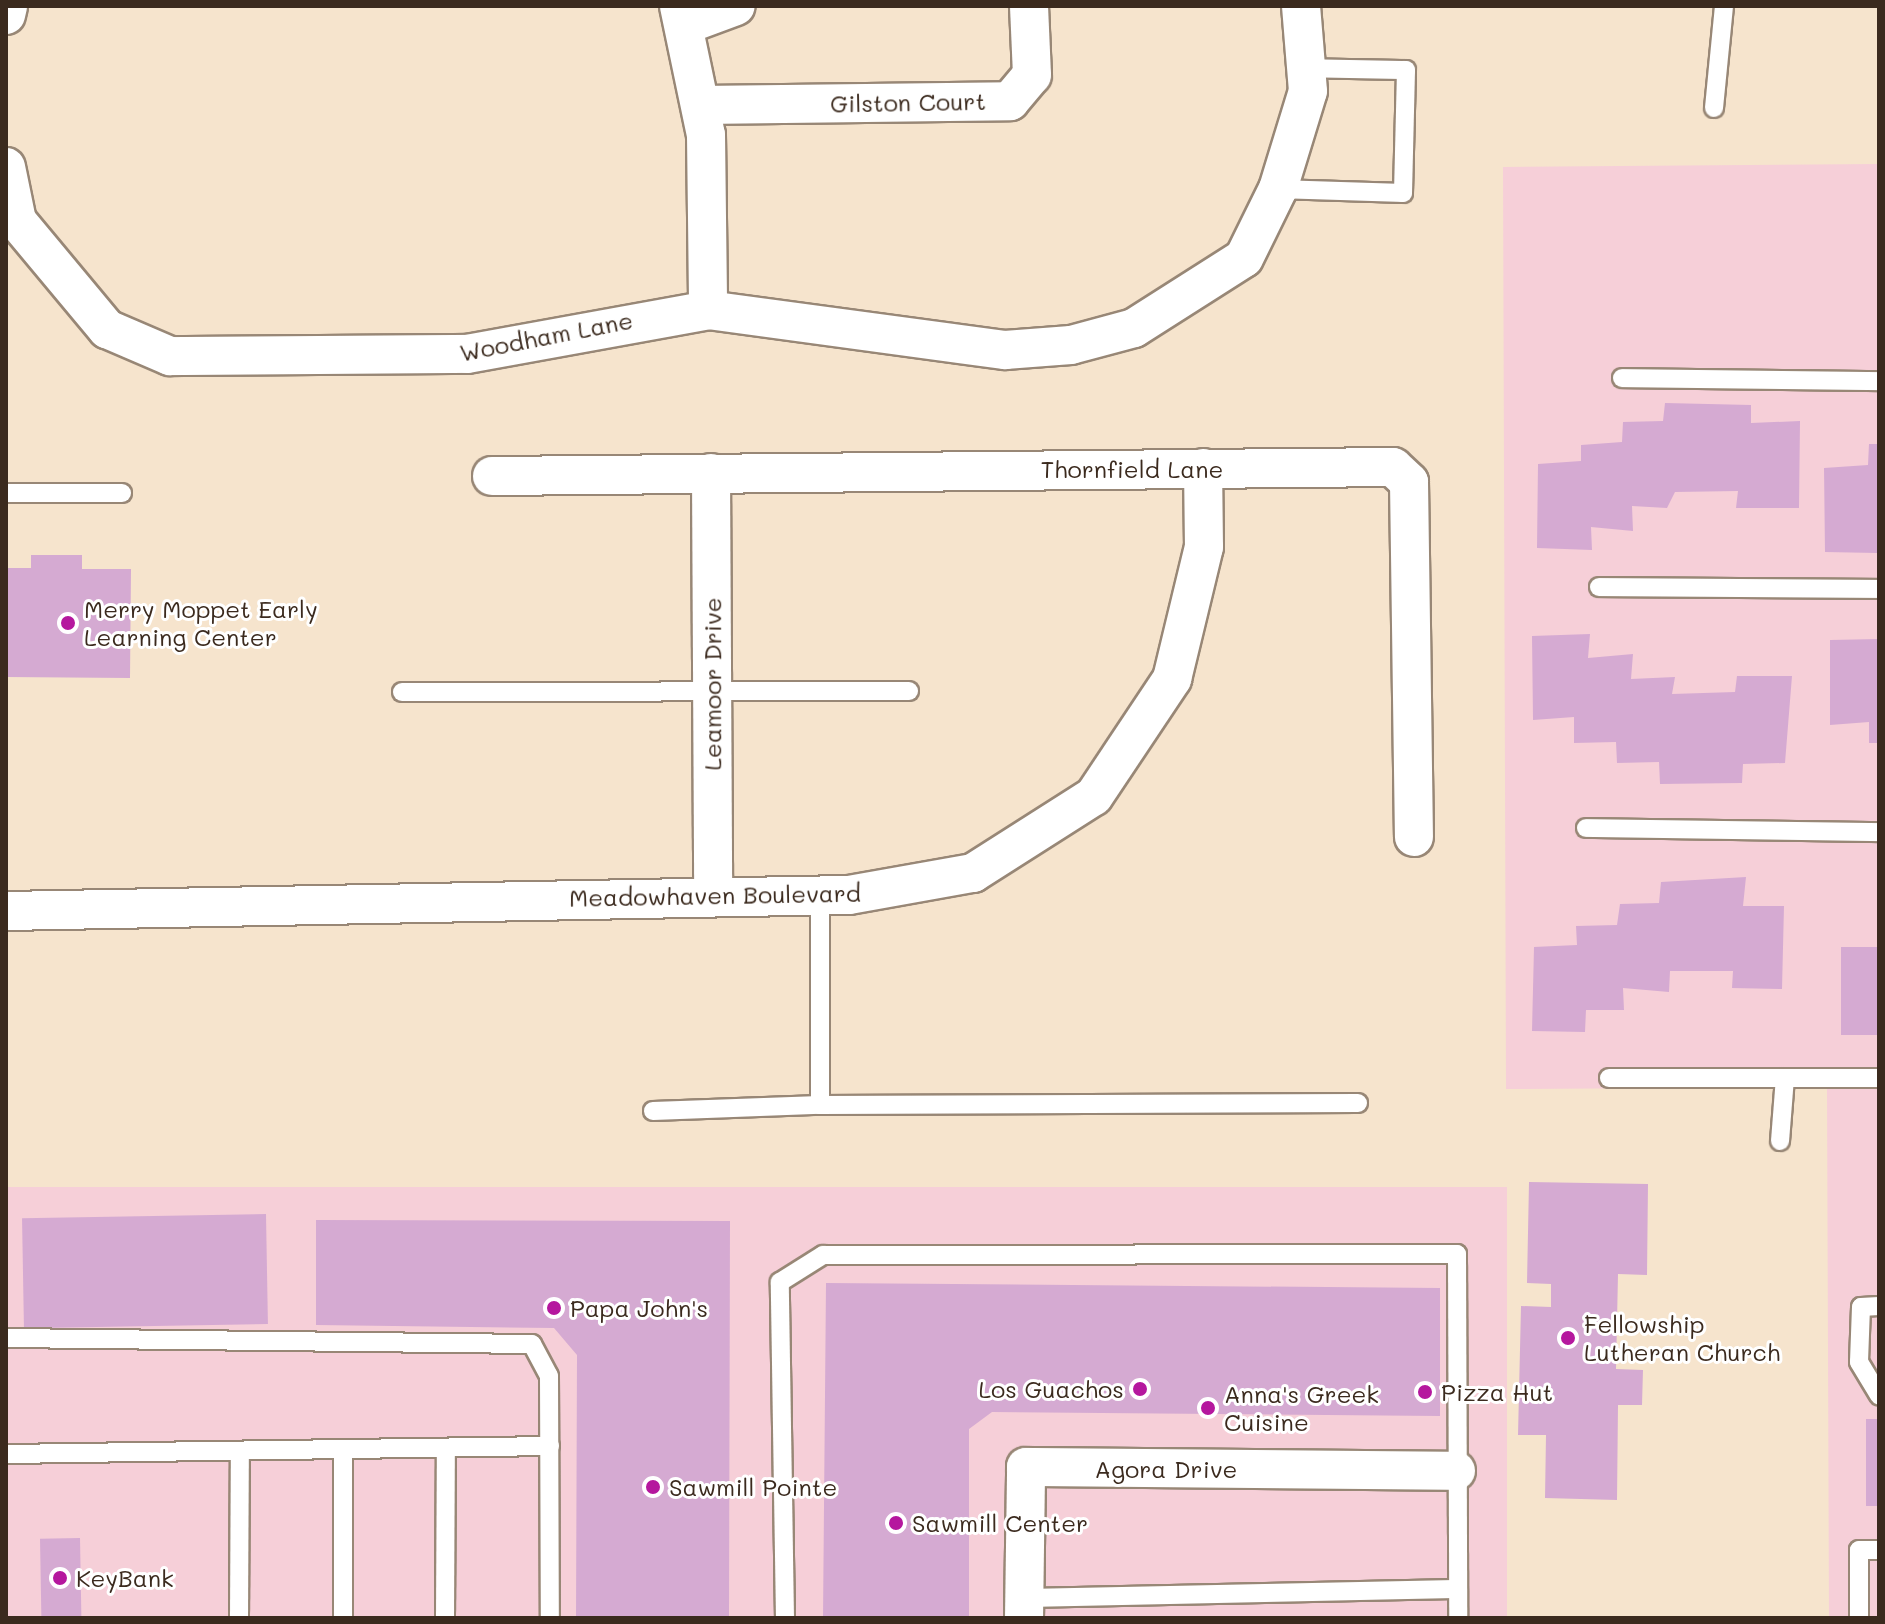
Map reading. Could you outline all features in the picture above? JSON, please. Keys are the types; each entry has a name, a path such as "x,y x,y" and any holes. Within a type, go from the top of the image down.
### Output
{"street":[{"path":"6,15 8,6"},
{"path":"708,310 701,105 682,16 736,6"},
{"name":"Gilston Court","path":"701,105 1010,101 1032,75 1029,6"},
{"name":"Woodham Lane","path":"6,167 17,221 107,329 170,356 467,354 708,310 1005,350 1071,345 1134,328 1244,258 1278,189 1308,91 1301,6"},
{"name":"Thornfield Lane","path":"492,476 1393,467 1409,482 1414,837"},
{"name":"Meadowhaven Boulevard","path":"6,911 820,895 973,873 1094,796 1172,679 1204,547 1203,468"},
{"name":"Leamoor Drive","path":"711,473 713,896"},
{"name":"Agora Drive","path":"1024,1608 1026,1467 1456,1471"}],"lane":[{"path":"1714,108 1724,6"},
{"path":"1278,189 1403,193 1406,70 1306,68"},
{"path":"1622,378 1879,381"},
{"path":"6,493 122,493"},
{"path":"1599,587 1879,589"},
{"path":"402,692 909,691"},
{"path":"1586,828 1879,832"},
{"path":"820,895 820,1105"},
{"path":"1609,1078 1879,1078"},
{"path":"1780,1141 1785,1078"},
{"path":"653,1111 820,1105 1358,1103"},
{"path":"785,1618 780,1282 823,1255 1457,1254 1458,1618"},
{"path":"1879,1306 1861,1307 1859,1362 1879,1395"},
{"path":"6,1338 532,1344 549,1376 550,1618"},
{"path":"6,1454 550,1446"},
{"path":"445,1618 446,1448"},
{"path":"343,1449 343,1618"},
{"path":"239,1618 240,1451"},
{"path":"1859,1618 1859,1550 1879,1550"},
{"path":"1024,1608 1458,1589"}],"shaded area":[{"path":"1879,164 1879,1618 1829,1618 1827,1087 1506,1089 1503,167"},
{"path":"6,1187 1507,1187 1507,1618 6,1618"}],"building":[{"path":"1665,403 1751,405 1751,423 1800,421 1799,508 1736,508 1738,491 1675,492 1667,508 1632,506 1633,531 1591,527 1592,550 1537,548 1538,464 1581,461 1581,445 1622,442 1623,422 1663,421"},
{"path":"1869,444 1879,444 1877,553 1825,552 1824,468 1868,465"},
{"name":"Merry Moppet Early Learning Center","path":"31,555 82,555 82,569 131,569 130,678 6,677 6,568 31,568"},
{"path":"1590,634 1588,658 1633,654 1631,679 1675,677 1672,694 1735,692 1737,676 1792,676 1785,763 1743,764 1742,783 1660,784 1659,762 1617,763 1616,742 1574,743 1574,717 1533,720 1532,636"},
{"path":"1879,639 1879,743 1869,743 1869,722 1830,725 1830,640"},
{"path":"1746,877 1743,906 1784,906 1782,989 1732,988 1733,971 1670,971 1669,992 1623,988 1624,1010 1586,1010 1585,1032 1532,1031 1534,947 1577,945 1576,926 1617,925 1620,904 1659,903 1661,882"},
{"path":"1841,947 1879,947 1879,1035 1841,1035"},
{"name":"Fellowship Lutheran Church","path":"1529,1182 1648,1184 1647,1275 1618,1274 1616,1369 1643,1370 1642,1405 1618,1405 1617,1500 1545,1498 1546,1435 1518,1435 1521,1306 1551,1307 1551,1284 1527,1283"},
{"path":"266,1214 268,1324 24,1328 22,1218"},
{"name":"Sawmill Pointe","path":"316,1220 730,1221 729,1618 576,1618 577,1355 554,1328 316,1325"},
{"name":"Sawmill Center","path":"826,1283 1440,1288 1440,1416 992,1412 969,1429 969,1618 823,1618"},
{"path":"1866,1419 1879,1419 1879,1506 1866,1506"},
{"name":"KeyBank","path":"80,1538 81,1618 41,1618 40,1539"}],"place":[{"name":"Merry Moppet Early Learning Center","path":"68,623"},
{"name":"Papa John's","path":"554,1308"},
{"name":"Fellowship Lutheran Church","path":"1568,1338"},
{"name":"Los Guachos","path":"1140,1389"},
{"name":"Pizza Hut","path":"1425,1392"},
{"name":"Anna's Greek Cuisine","path":"1208,1408"},
{"name":"Sawmill Pointe","path":"653,1487"},
{"name":"Sawmill Center","path":"896,1523"},
{"name":"KeyBank","path":"60,1578"}]}
